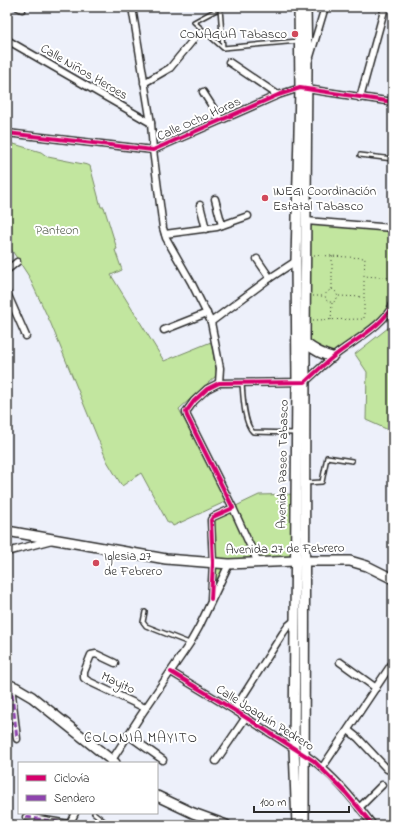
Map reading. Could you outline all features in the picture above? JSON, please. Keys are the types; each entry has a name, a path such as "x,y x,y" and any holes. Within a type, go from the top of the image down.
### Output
{"main road":[{"name":"Avenida Paseo Tabasco","path":"299,7 307,65 303,88 296,260 305,483 304,825"},
{"name":"Avenida Paseo Tabasco","path":"297,825 294,748 295,561 297,433 305,342 306,221 303,37 306,7"},
{"path":"303,37 315,43"},
{"path":"305,342 313,350 332,357"},
{"name":"Avenida 27 de Febrero","path":"8,531 166,559 229,564 305,560 341,560 354,562 372,568 393,579"},
{"path":"9,688 32,698 111,762"},
{"path":"158,796 192,813 226,825"},
{"path":"158,802 207,825"},
{"path":"389,825 393,823"}],"street":[{"path":"132,7 165,234 211,322 220,368 219,383"},
{"path":"307,65 325,7"},
{"path":"360,98 385,7"},
{"name":"Calle Niños Heroes","path":"7,40 150,123"},
{"path":"144,83 170,68 193,40"},
{"path":"229,62 278,95"},
{"name":"Calle Ocho Horas","path":"7,133 153,150 278,95 303,88 393,102"},
{"path":"203,92 221,120"},
{"path":"215,198 222,225"},
{"path":"200,206 206,229"},
{"path":"165,234 206,229 248,216"},
{"path":"306,221 392,228"},
{"path":"257,259 270,278"},
{"path":"211,322 296,260"},
{"path":"7,270 17,262"},
{"path":"7,293 26,336"},
{"path":"258,563 186,412 201,394 219,383 301,382 332,357 382,321 391,312 393,304"},
{"path":"164,330 207,313"},
{"path":"211,599 214,563 211,520 213,517 233,508"},
{"path":"7,552 55,539"},
{"path":"111,762 145,708 190,644 229,564"},
{"path":"234,710 283,633 295,620"},
{"name":"Mayito","path":"115,663 93,654 90,657 84,672 84,676 88,681 145,708"},
{"path":"340,662 376,688"},
{"path":"322,768 393,662"},
{"name":"Calle Joaquín Pedrero","path":"171,672 304,754 322,768 373,825"},
{"path":"9,688 17,739"},
{"path":"216,761 246,717"},
{"path":"348,730 358,738 387,769 393,764"},
{"path":"128,736 163,760"},
{"path":"359,808 382,785"},
{"path":"26,817 69,825 74,814"}],"lane":[{"path":"223,48 220,8 194,22 223,48 303,37"},
{"path":"360,155 393,159"},
{"path":"242,383 247,421 251,431 297,433"},
{"path":"305,483 322,482 327,457 352,461"},
{"path":"145,612 143,622 146,626 190,644"},
{"path":"95,814 109,825"}],"path":[{"path":"305,319 364,319 365,258 306,254"},
{"path":"332,256 332,290"},
{"path":"364,276 393,278"},
{"path":"325,296 327,292 332,290"},
{"path":"332,290 336,292 338,296"},
{"path":"305,295 325,296"},
{"path":"325,296 327,301 332,303"},
{"path":"338,296 364,297"},
{"path":"332,320 332,303 338,296"}],"green space":[{"name":"Panteon","path":"7,142 41,152 48,157 90,166 101,207 104,207 117,249 115,250 122,270 111,275 164,361 211,342 217,375 179,409 227,501 173,526 171,523 168,523 141,473 122,486 107,461 51,324 28,275 7,243"},
{"path":"306,221 393,227 393,304 390,311 332,357 305,343"},
{"path":"393,324 393,432 366,420 367,372 355,354"},
{"path":"296,494 295,561 229,564 211,599 213,517 259,495"}],"marked path":[{"path":"11,685 17,739"},
{"path":"26,817 69,824"}],"cycle path":[{"path":"7,133 153,150 278,95 300,88 393,102"},
{"path":"211,599 213,563 211,520 213,517 233,508 186,412 194,401 207,389 219,383 305,382 340,351 367,333 383,319 393,304"},
{"path":"171,672 314,761 346,793 373,825"}],"place":[{"name":"CONAGUA Tabasco","path":"295,34"},
{"name":"INEGI Coordinación Estatal Tabasco","path":"265,198"},
{"name":"Iglesia 27 de Febrero","path":"96,563"}],"district":[{"name":"COLONIA MAYITO","path":"141,738"}]}
